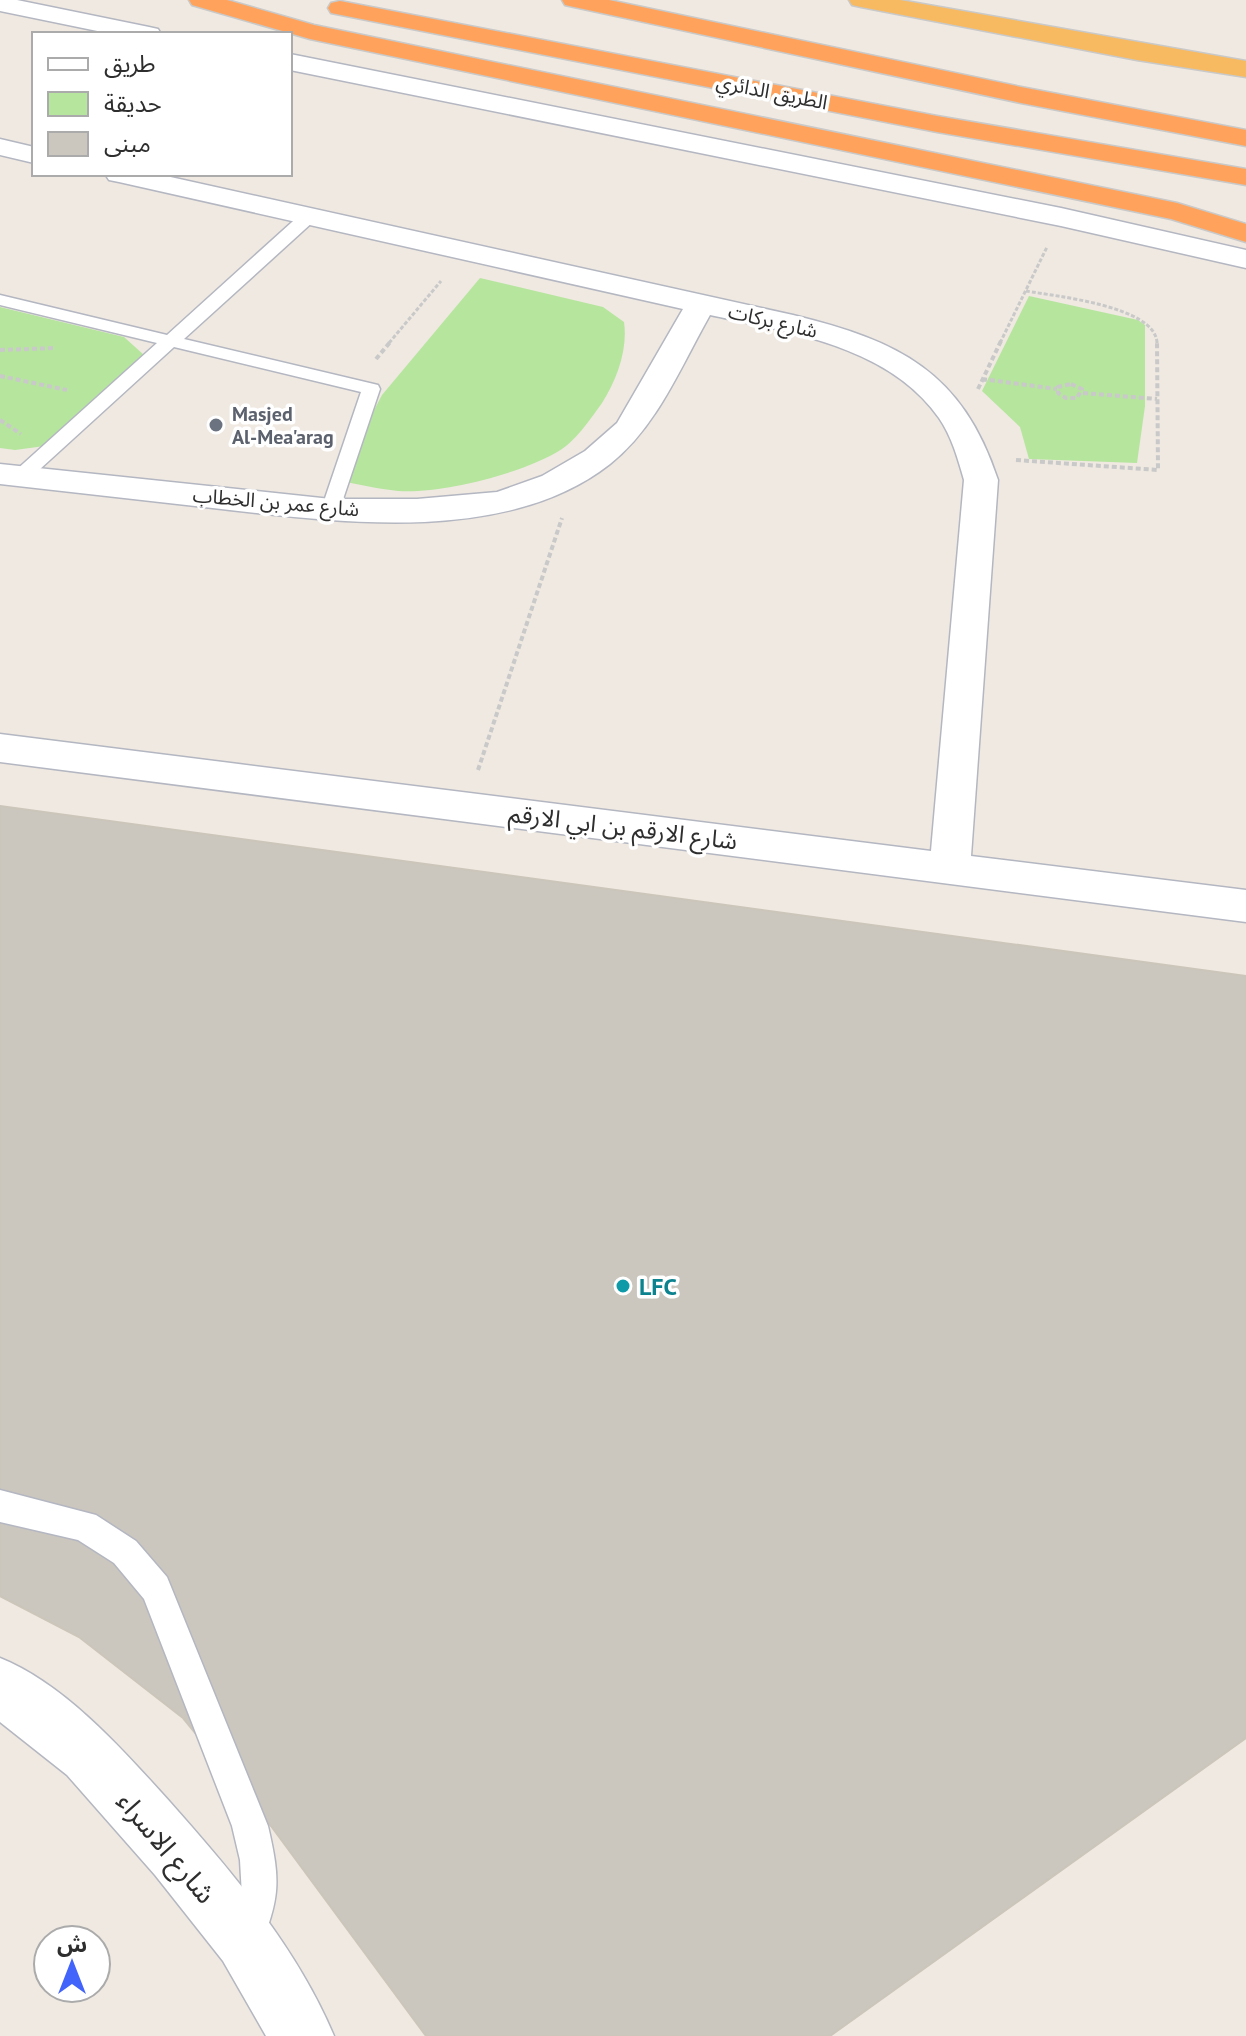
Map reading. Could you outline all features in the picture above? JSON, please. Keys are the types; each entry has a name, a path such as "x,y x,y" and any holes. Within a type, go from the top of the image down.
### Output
{"highway":[{"path":"201,0 310,32 1177,212 1246,233"},
{"path":"574,0 1021,95 1246,138"},
{"path":"861,0 1137,52 1246,69"},
{"name":"الطريق الدائري","path":"315,3 966,130 1246,177"}],"street":[{"path":"0,4 139,32"},
{"path":"292,62 1061,217 1246,259"},
{"path":"0,147 32,155"},
{"name":"شارع بركات","path":"157,178 308,217 852,340 886,356 930,387 961,423 976,456 981,480 950,869"},
{"name":"شارع عمر بن الخطاب","path":"11,475 331,510 417,510 501,502 554,483 597,458 630,428 700,305"},
{"name":"شارع الارقم بن ابي الارقم","path":"0,748 1246,906"},
{"name":"شارع الاسراء","path":"0,1686 88,1754 245,1939 302,2036"}],"lane":[{"path":"11,475 107,399 308,217"},
{"path":"0,300 371,389 331,510"},
{"path":"0,1506 85,1526 125,1552 156,1588 250,1826 260,1896 245,1939"}],"path":[{"path":"961,423 1061,217"},
{"path":"370,366 465,252"},
{"path":"976,456 1158,470 1157,337 1131,313 1026,291"},
{"path":"0,376 107,399"},
{"path":"982,379 1057,389 1066,398 1077,398 1083,393"},
{"path":"1057,389 1061,385 1071,384 1083,393 1157,399"},
{"path":"465,807 560,533 561,500 554,483"}],"green space":[{"path":"480,278 603,307 624,322 620,364 602,403 568,445 546,458 505,474 416,491 390,490 337,480 382,395"},
{"path":"1029,296 1138,320 1145,325 1145,406 1137,463 1029,459 1020,427 982,391"},
{"path":"0,307 124,337 144,355 52,445 15,450 0,448"}],"building":[{"name":"LFC","path":"0,806 1246,976 1246,1738 830,2036 426,2036 271,1826 183,1718 79,1637 0,1596"}],"place":[{"name":"Masjed Al-Mea'arag","path":"216,425"},
{"name":"LFC","path":"623,1286"}]}
